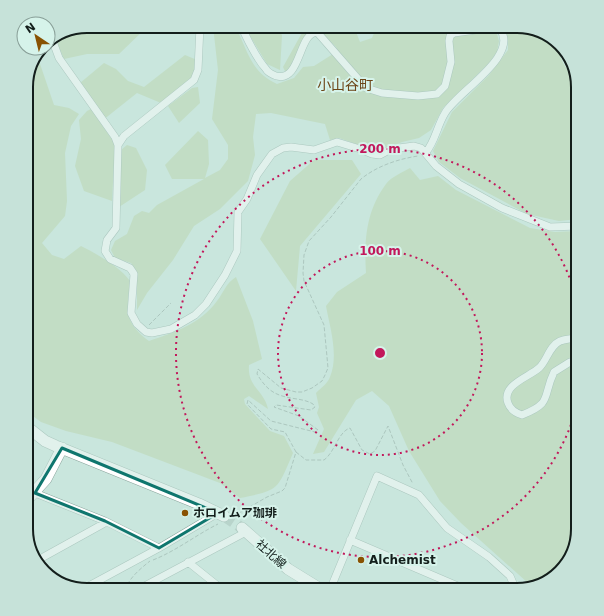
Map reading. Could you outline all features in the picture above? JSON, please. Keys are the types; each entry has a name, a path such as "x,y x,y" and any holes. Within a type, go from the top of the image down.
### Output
{"street":[{"path":"118,145 124,136 194,80 198,70 200,33"},
{"path":"245,33 260,62 266,70 274,75 284,76 290,72 309,36 315,33"},
{"path":"318,33 366,88 382,93 418,96 437,94 445,86 452,62 449,41 450,36 461,33"},
{"path":"426,152 449,108 499,58 503,48 502,33"},
{"path":"56,50 59,58 115,137 118,145 116,228 107,240 105,251 110,259 130,268 134,274 131,313 134,321 143,331 152,334 171,329 195,315 206,304 225,275 237,252 238,212 247,199 257,175 276,151 291,147 314,150 337,142 372,154 380,155 391,149 414,146 426,152 436,166 459,184 502,208 550,227 571,226"},
{"path":"571,339 560,341 554,345 538,369 509,390 507,399 508,405 512,410 522,415 538,408 544,403 554,372 571,362"},
{"path":"33,432 45,441 223,517"},
{"path":"33,488 46,478 62,448"},
{"path":"333,583 377,476 419,495 447,528 489,557 510,576 513,583"},
{"path":"33,491 105,521 159,548"},
{"path":"94,583 159,548 223,517"},
{"path":"41,558 103,524 105,521"},
{"path":"154,583 244,530"},
{"name":"社北線","path":"244,530 288,569 311,583"},
{"path":"350,540 451,583"},
{"path":"188,562 214,583"}],"path":[{"path":"419,495 403,465 388,426 375,451 370,454 362,450 350,428 343,432 331,454 324,460 306,460 296,452 285,432 271,429 247,402 250,400 264,416 278,424 315,432 318,430 298,416 274,407 276,405 311,410 315,407 313,404 274,394 264,385 256,374 258,369 281,388 302,392 317,386 328,368 328,357 324,325 302,273 306,247 361,178 398,160 420,156 426,152"},
{"path":"143,331 172,303"},
{"path":"127,583 146,564 168,554 223,517 282,491 285,488 296,452"}],"highlighted area":[{"path":"62,448 218,513 159,548 105,521 35,493"}],"green space":[{"path":"141,33 119,54 87,54 64,59 57,42 76,34"},
{"path":"214,33 236,33 239,34 253,64 269,80 277,84 294,78 303,67 314,66 333,54 365,89 382,95 444,91 450,40 455,35 497,33 499,41 497,52 489,63 443,108 431,130 419,138 402,142 379,152 339,138 330,140 325,124 271,113 256,114 253,137 255,155 248,181 220,209 194,226 173,260 147,293 137,310 137,272 131,263 115,258 111,250 115,241 127,234 134,216 142,211 149,213 157,205 204,179 172,179 165,165 198,131 208,140 209,164 205,178 220,170 228,159 228,145 212,119 218,70"},
{"path":"248,33 280,33 282,35 280,70 267,64"},
{"path":"302,33 315,33 293,66 286,73 283,67"},
{"path":"322,33 356,33 360,42 372,38 374,33 454,33 443,83 435,91 419,95 383,92 367,86 339,54 336,47"},
{"path":"506,33 521,33 541,39 558,51 569,71 571,87 571,220 559,221 527,214 460,178 439,162 433,151 452,112 489,75 508,50"},
{"path":"185,55 197,60 191,81 161,103 137,93 103,120 80,83 104,63 116,69 128,81 144,87"},
{"path":"39,62 54,105 69,108 79,114 71,126 65,153 67,201 65,216 42,243 52,255 64,259 81,246 101,257 126,276 130,281 128,308 131,321 141,334 149,341 186,326 203,316 217,301 230,282 236,277 253,321 262,359 249,365 249,372 253,384 263,397 268,409 249,396 244,399 245,404 270,431 284,436 293,453 284,475 276,486 263,493 240,498 220,483 112,442 66,431 41,422 33,416 33,83"},
{"path":"198,87 200,103 179,123 168,106 192,88"},
{"path":"91,109 115,144 112,201 84,191 75,166 81,139 79,120 87,111"},
{"path":"127,145 136,148 147,170 145,190 116,209 121,150"},
{"path":"314,160 352,160 361,174 300,246 296,291 260,239 290,181"},
{"path":"410,168 420,180 438,176 456,190 530,228 555,232 571,231 570,540 567,550 558,565 553,570 538,579 527,582 461,523 440,501 409,451 389,406 372,391 356,400 324,452 313,454 324,429 317,413 319,407 316,393 329,379 333,369 334,360 333,342 326,306 337,292 366,273 365,249 370,215 379,194 388,181"}],"tunnel":[{"path":"224,516 242,528"}],"place":[{"name":"ホロイムア珈琲","path":"185,513"},
{"name":"Alchemist","path":"361,560"}],"district":[{"name":"小山谷町","path":"345,85"}]}
